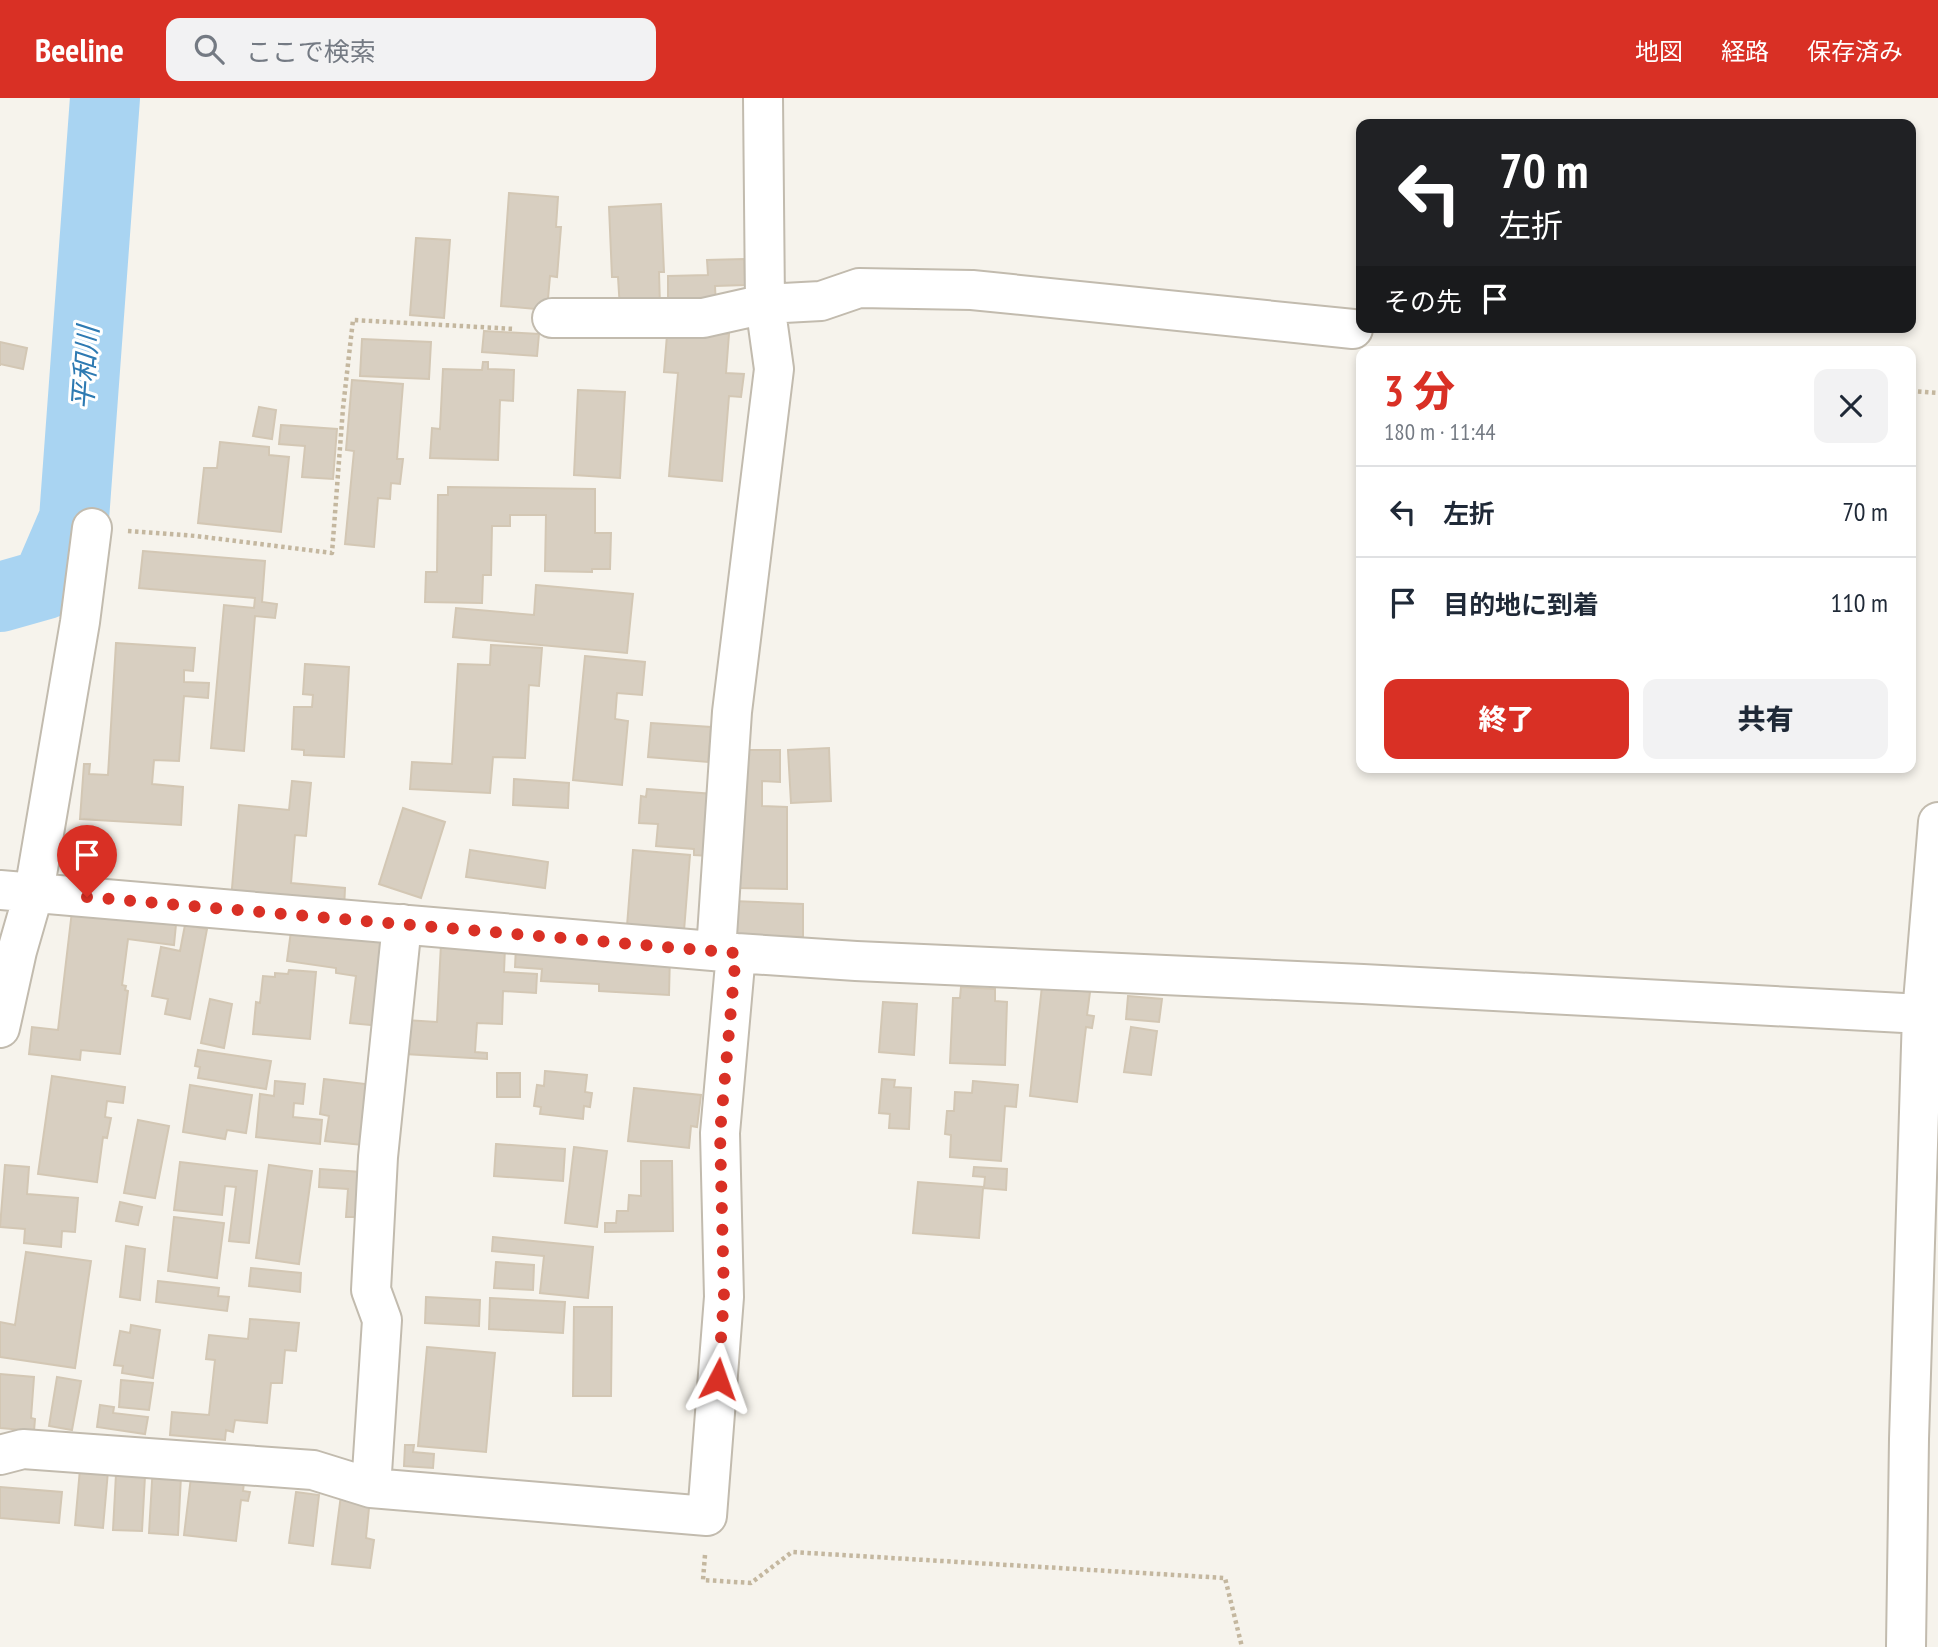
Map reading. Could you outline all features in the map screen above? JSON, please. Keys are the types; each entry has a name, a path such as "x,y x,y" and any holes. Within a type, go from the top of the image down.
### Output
{"street":[{"path":"0,1455 23,1449 313,1471 370,1488 707,1516 724,1297 720,1133 732,712 774,369 765,304 763,98"},
{"path":"552,318 703,318 765,304 821,300 859,288 972,290 1353,329"},
{"path":"0,1028 16,951 17,891 80,622 92,528"},
{"path":"1906,1647 1909,1439 1922,1014 1938,822"},
{"path":"17,891 856,961 1349,983 1922,1014"},
{"path":"370,1488 382,1320 371,1290 378,1157 402,924"}],"path":[{"path":"92,528 196,536 332,553 353,320 527,329 552,318"},
{"path":"1916,391 1938,393"},
{"path":"707,1516 703,1580 751,1583 792,1552 1225,1578 1242,1647"}],"building":[{"path":"509,193 558,197 556,227 561,227 557,277 550,276 547,310 501,306"},
{"path":"661,204 664,272 659,272 660,307 620,309 618,277 612,277 609,207"},
{"path":"416,238 450,240 444,318 410,315"},
{"path":"744,259 745,285 715,286 716,306 668,307 668,276 708,275 707,260"},
{"path":"679,330 729,334 726,373 744,374 741,397 729,396 722,481 669,476 678,373 664,372 667,335"},
{"path":"484,331 539,334 537,356 482,352"},
{"path":"362,339 431,342 429,379 360,376"},
{"path":"0,342 27,348 23,369 0,364"},
{"path":"483,362 488,362 488,369 514,370 513,401 500,400 498,460 430,458 432,428 440,429 443,369 482,370"},
{"path":"352,380 403,384 397,459 403,459 400,484 391,483 390,499 378,498 374,547 345,544 354,451 346,450"},
{"path":"578,390 625,392 620,478 574,475"},
{"path":"259,407 276,410 272,439 253,436"},
{"path":"281,425 337,429 333,479 302,477 305,446 279,444"},
{"path":"220,442 269,447 269,455 289,457 281,532 198,523 204,468 217,468"},
{"path":"448,487 595,489 595,533 611,533 610,569 592,569 592,572 545,571 546,515 510,515 510,526 492,526 491,575 483,575 482,603 425,602 426,572 437,572 438,495 448,495"},
{"path":"143,551 265,561 262,602 277,604 275,618 255,616 244,751 211,748 224,605 254,608 255,598 139,588"},
{"path":"536,585 633,594 627,653 453,637 456,608 534,615"},
{"path":"116,643 195,648 193,671 184,670 184,682 209,683 208,698 184,696 179,761 154,760 152,784 183,787 181,825 80,819 84,764 90,764 89,774 108,775"},
{"path":"491,645 542,648 539,686 529,685 525,758 493,757 490,793 410,789 412,762 452,764 458,664 490,665"},
{"path":"585,656 645,662 642,695 617,693 615,719 628,721 622,785 573,780"},
{"path":"305,664 349,667 344,757 304,755 304,750 292,749 294,707 312,707 313,695 303,694"},
{"path":"651,723 711,727 708,762 648,757"},
{"path":"829,748 831,801 791,803 788,750"},
{"path":"736,750 780,750 780,782 762,781 762,806 787,807 787,889 735,888"},
{"path":"514,779 569,783 568,808 513,805"},
{"path":"292,781 311,783 306,836 295,835 291,883 345,888 344,910 231,900 239,805 289,810"},
{"path":"647,789 714,794 709,856 694,855 694,849 656,846 658,824 639,823 641,796 646,797"},
{"path":"403,808 445,822 421,898 379,884"},
{"path":"470,850 548,862 545,888 466,877"},
{"path":"633,850 690,855 684,931 627,926"},
{"path":"733,901 803,904 803,937 731,935"},
{"path":"72,911 176,924 174,945 128,939 122,985 126,986 125,990 128,991 120,1054 81,1050 80,1060 29,1054 32,1027 58,1030"},
{"path":"185,925 207,929 190,1019 165,1014 168,999 152,996 161,947 180,951"},
{"path":"291,931 391,943 381,1026 350,1023 356,976 336,973 336,968 287,961"},
{"path":"441,944 505,947 504,972 537,974 536,993 503,991 502,1024 477,1023 475,1052 487,1053 487,1059 405,1054 406,1020 437,1022"},
{"path":"516,946 670,954 669,995 599,991 599,984 541,981 542,969 515,967"},
{"path":"289,970 316,972 310,1039 253,1034 256,1002 260,1003 263,976 288,974"},
{"path":"1042,986 1090,992 1087,1015 1094,1016 1092,1028 1086,1027 1077,1102 1030,1096"},
{"path":"961,987 995,989 995,1001 1007,1002 1005,1065 950,1063 953,998 960,998"},
{"path":"1128,996 1162,999 1159,1022 1126,1019"},
{"path":"210,999 232,1004 224,1048 201,1043"},
{"path":"883,1002 917,1004 914,1055 879,1052"},
{"path":"1131,1027 1157,1031 1151,1075 1124,1072"},
{"path":"198,1050 271,1061 266,1089 198,1078 200,1067 195,1066"},
{"path":"545,1071 587,1075 585,1092 592,1093 590,1107 584,1106 583,1119 540,1114 541,1107 534,1106 537,1085 544,1086"},
{"path":"497,1073 520,1073 520,1097 497,1097"},
{"path":"52,1076 125,1087 123,1103 107,1101 105,1117 111,1118 107,1138 103,1137 97,1182 38,1174"},
{"path":"324,1079 374,1085 362,1145 325,1141 329,1116 320,1114"},
{"path":"882,1079 895,1080 894,1087 911,1088 909,1129 889,1128 890,1114 879,1113"},
{"path":"275,1081 305,1084 303,1104 294,1103 293,1117 322,1120 320,1144 256,1137 260,1094 274,1096"},
{"path":"973,1081 1018,1085 1016,1107 1005,1106 1001,1161 950,1157 951,1135 945,1134 947,1111 954,1111 955,1092 972,1093"},
{"path":"190,1085 252,1095 246,1133 227,1130 225,1139 183,1132"},
{"path":"634,1088 701,1095 697,1127 691,1126 689,1148 628,1141"},
{"path":"138,1120 169,1126 155,1198 124,1193"},
{"path":"496,1144 565,1149 563,1181 494,1176"},
{"path":"574,1147 607,1151 597,1227 565,1223"},
{"path":"641,1161 672,1161 673,1231 605,1232 605,1223 616,1223 617,1211 628,1211 629,1195 641,1196"},
{"path":"180,1162 257,1171 249,1243 229,1241 236,1187 225,1186 222,1215 174,1210"},
{"path":"5,1165 29,1167 27,1194 78,1198 75,1232 62,1231 61,1247 24,1243 25,1229 0,1227"},
{"path":"269,1165 312,1171 299,1264 256,1258"},
{"path":"974,1167 1007,1169 1006,1190 983,1188 979,1238 913,1233 918,1182 984,1187 985,1177 973,1176"},
{"path":"320,1169 361,1172 358,1217 346,1217 348,1189 319,1187"},
{"path":"120,1202 142,1207 138,1225 116,1221"},
{"path":"174,1217 224,1223 217,1278 168,1271"},
{"path":"493,1237 593,1247 588,1298 540,1293 544,1256 492,1251"},
{"path":"126,1246 145,1249 140,1300 120,1297"},
{"path":"26,1252 91,1261 75,1368 0,1357 0,1322 15,1325"},
{"path":"496,1262 534,1265 533,1290 494,1288"},
{"path":"251,1268 301,1273 300,1292 249,1286"},
{"path":"158,1281 219,1288 218,1296 229,1297 227,1311 156,1302"},
{"path":"426,1297 480,1300 479,1326 425,1323"},
{"path":"490,1298 565,1302 563,1333 489,1329"},
{"path":"574,1307 612,1307 611,1396 573,1396"},
{"path":"250,1319 299,1323 296,1351 285,1350 282,1383 271,1383 267,1423 235,1420 233,1432 226,1430 225,1440 170,1435 172,1412 209,1415 215,1360 206,1359 209,1335 248,1339"},
{"path":"131,1325 160,1330 153,1378 122,1373 123,1366 114,1365 120,1331 130,1333"},
{"path":"427,1347 495,1353 486,1452 418,1446"},
{"path":"0,1374 34,1377 31,1418 35,1419 34,1431 0,1428"},
{"path":"57,1377 81,1381 72,1430 49,1426"},
{"path":"121,1380 153,1383 149,1410 119,1407"},
{"path":"100,1405 114,1407 113,1413 148,1417 145,1434 97,1427"},
{"path":"405,1445 414,1445 413,1452 434,1454 433,1468 404,1466"},
{"path":"153,1465 181,1476 178,1535 149,1533"},
{"path":"80,1469 108,1471 103,1528 75,1525"},
{"path":"192,1469 245,1475 243,1491 250,1492 248,1501 241,1500 236,1541 184,1535"},
{"path":"116,1474 145,1476 142,1531 113,1530"},
{"path":"0,1487 62,1492 59,1523 0,1518"},
{"path":"296,1492 319,1495 313,1546 289,1543"},
{"path":"341,1495 370,1498 366,1538 374,1540 370,1568 332,1564"}],"waterway":[{"name":"平和川","path":"0,597 46,584 74,519 105,98"}],"route":[{"path":"87,897 736,953 720,1133 724,1297 718,1379"}]}
